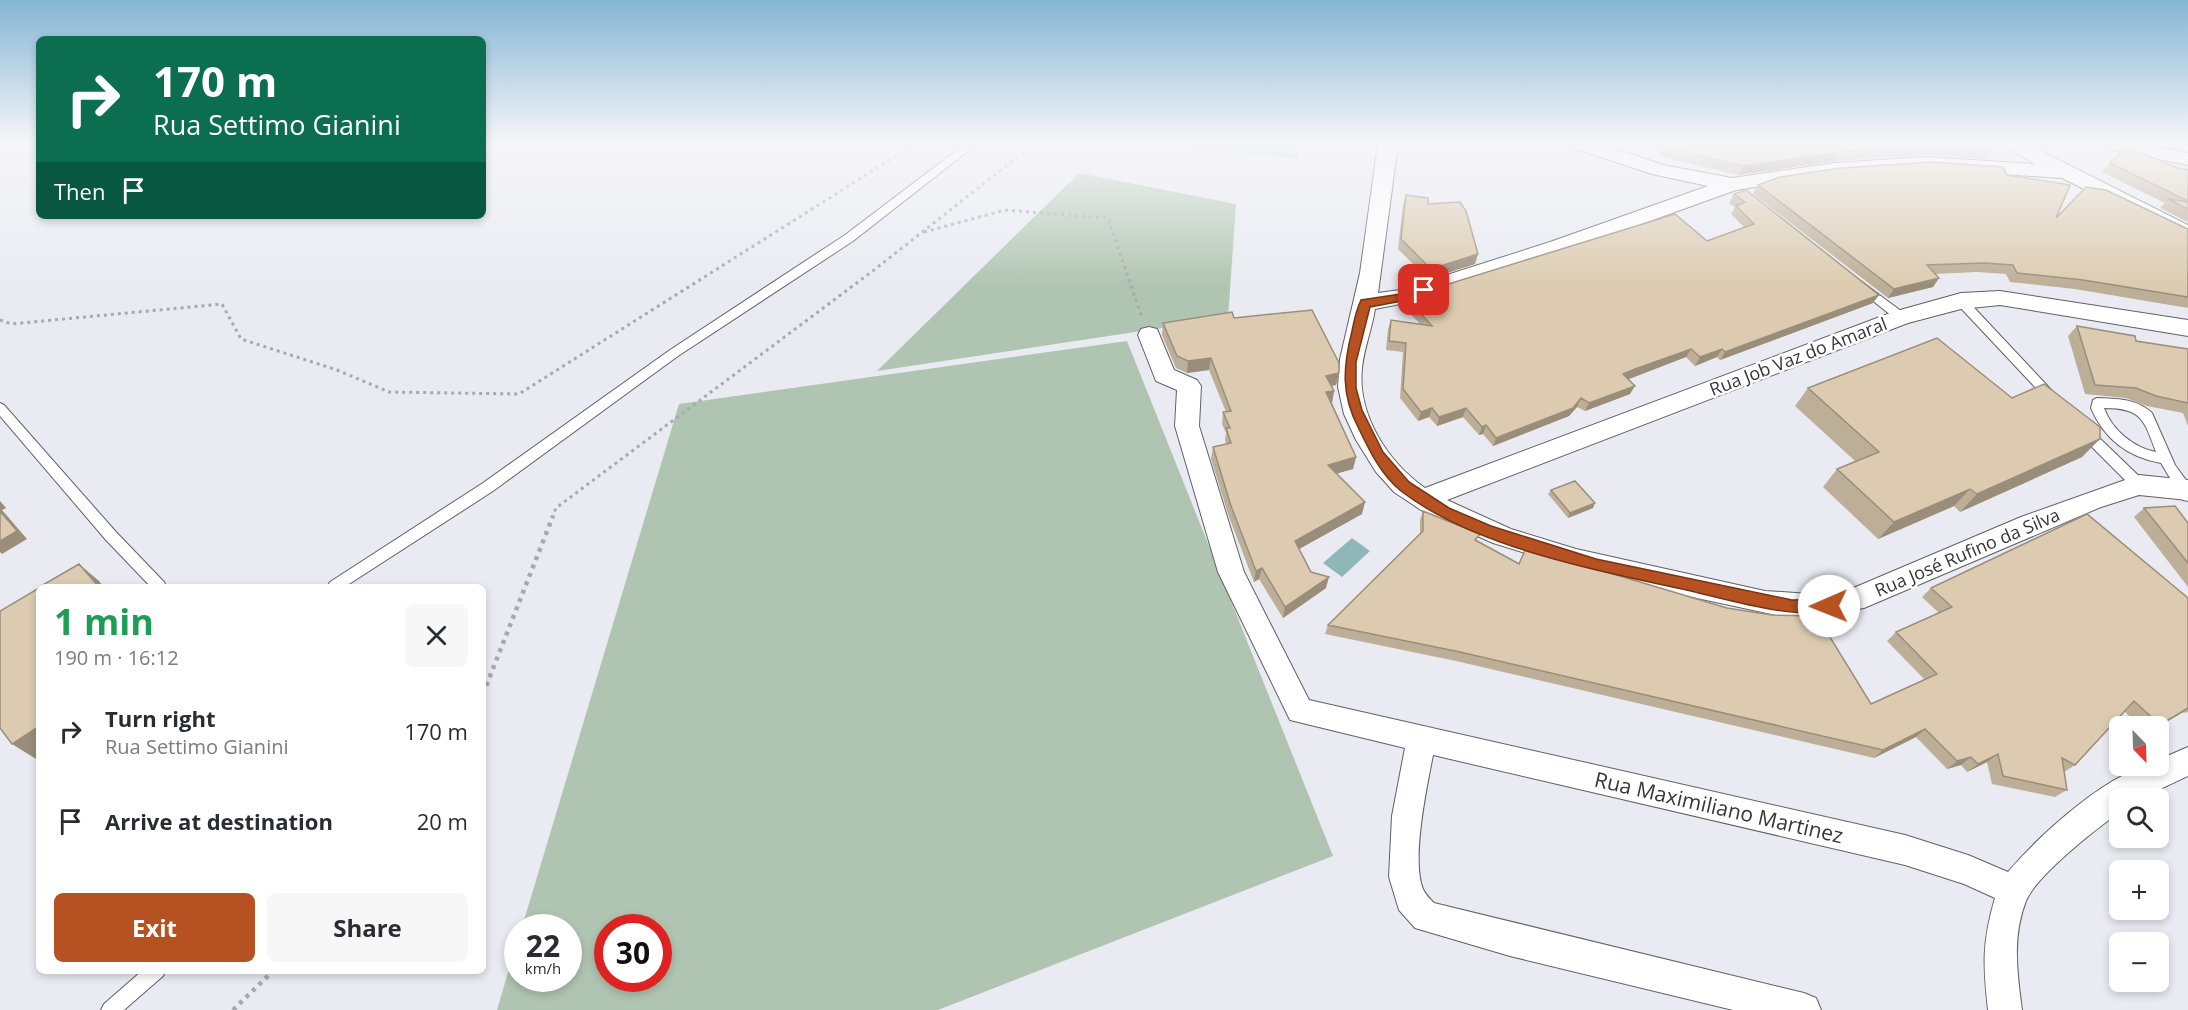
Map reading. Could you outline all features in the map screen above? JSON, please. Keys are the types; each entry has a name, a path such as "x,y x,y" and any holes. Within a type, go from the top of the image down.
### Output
{"street":[{"name":"Rua José Rufino da Silva","path":"1381,191 1365,303 1350,362 1350,388 1355,410 1378,456 1390,472 1423,499 1486,531 1596,565 1765,602 1811,606 1854,600 2030,524 2139,485 2187,492"},
{"path":"1365,303 1402,297 1736,191"},
{"path":"2104,191 2188,234"},
{"name":"Rua Job Vaz do Amaral","path":"1423,499 1901,317 1961,301 2000,298 2019,300 2188,328"},
{"name":"Rua Maximiliano Martinez","path":"1149,335 1164,375 1189,386 1187,426 1231,572 1300,711 1905,850 1968,870 2013,890"},
{"path":"1422,738 1405,836 1406,889 1418,910 1426,917 1804,1010"},
{"path":"2005,1010 2001,941 2013,890 2034,865 2090,815 2122,792 2188,761"}],"lane":[{"path":"338,584 488,487 674,353 849,238 910,191"},
{"path":"1856,281 1901,317"},
{"path":"1961,301 2068,415 2139,485"},
{"path":"2166,459 2147,456 2130,448 2099,414 2097,403 2133,405 2148,413 2166,459 2187,492"},
{"path":"0,408 111,536 157,584"},
{"path":"110,1010 152,974"}],"path":[{"path":"0,320 10,324 222,304 241,339 337,370 389,392 519,394 840,191"},
{"path":"486,686 556,508 974,191"},
{"path":"920,233 1005,210 1108,218 1149,335"},
{"path":"233,1010 270,974"}],"green space":[{"path":"1061,191 1171,191 1236,204 1228,318 877,371"},
{"path":"1127,341 1333,856 938,1010 497,1010 504,986 504,992 582,992 582,914 526,914 679,404"}],"water":[{"path":"1352,538 1370,551 1342,577 1323,563"}],"building":[{"path":"1747,191 1879,295 1725,352 1722,349 1700,357 1691,349 1635,369 1623,374 1635,386 1589,403 1581,398 1573,408 1496,438 1486,425 1482,427 1466,408 1439,417 1432,408 1421,412 1403,389 1406,343 1389,341 1391,320 1432,326 1408,300 1447,287 1445,285 1675,214 1707,241 1754,224 1736,206 1745,202 1734,194"},
{"path":"1766,191 2067,191 2056,218 2082,191 2108,191 2188,229 2188,297 2083,280 2017,273 2013,265 1984,263 1927,265 1939,278 1894,289"},
{"path":"2168,191 2188,191 2188,201"},
{"path":"1406,195 1428,198 1428,204 1460,202 1466,211 1478,254 1431,269 1401,239"},
{"path":"2168,199 2188,202 2188,209"},
{"path":"1312,310 1339,363 1339,373 1326,376 1334,391 1326,392 1356,457 1328,465 1365,502 1295,541 1311,572 1329,577 1285,607 1262,568 1256,571 1231,506 1213,447 1231,443 1226,428 1230,428 1223,412 1231,411 1211,358 1188,361 1177,356 1163,323 1232,312 1234,318"},
{"path":"2077,326 2135,336 2136,341 2188,349 2188,403 2156,396 2136,388 2095,385"},
{"path":"1937,338 2012,398 2044,384 2100,427 2100,439 1977,494 1970,489 1894,522 1837,469 1879,452 1808,388"},
{"path":"1575,481 1595,503 1570,513 1551,490"},
{"path":"2175,506 2188,523 2188,563 2144,508"},
{"path":"0,511 17,531 0,541"},
{"path":"1423,511 1480,534 1475,540 1519,564 1526,548 1727,608 1772,615 1817,616 1871,704 1937,674 1896,632 1952,607 1931,588 2087,514 2188,598 2188,708 2169,720 2169,716 2150,716 2134,701 2120,716 2109,716 2109,728 2075,765 2062,758 2067,790 2003,776 1998,754 1978,764 1971,757 1957,761 1925,729 1883,750 1460,652 1328,625 1423,531"},
{"path":"79,564 96,584 44,584"},
{"path":"36,590 36,728 12,744 0,728 0,611"}],"route":[{"path":"1424,290 1402,297 1365,303 1350,362 1350,388 1355,410 1378,456 1404,486 1444,511 1486,531 1596,565 1765,602 1792,606 1829,606"}]}
